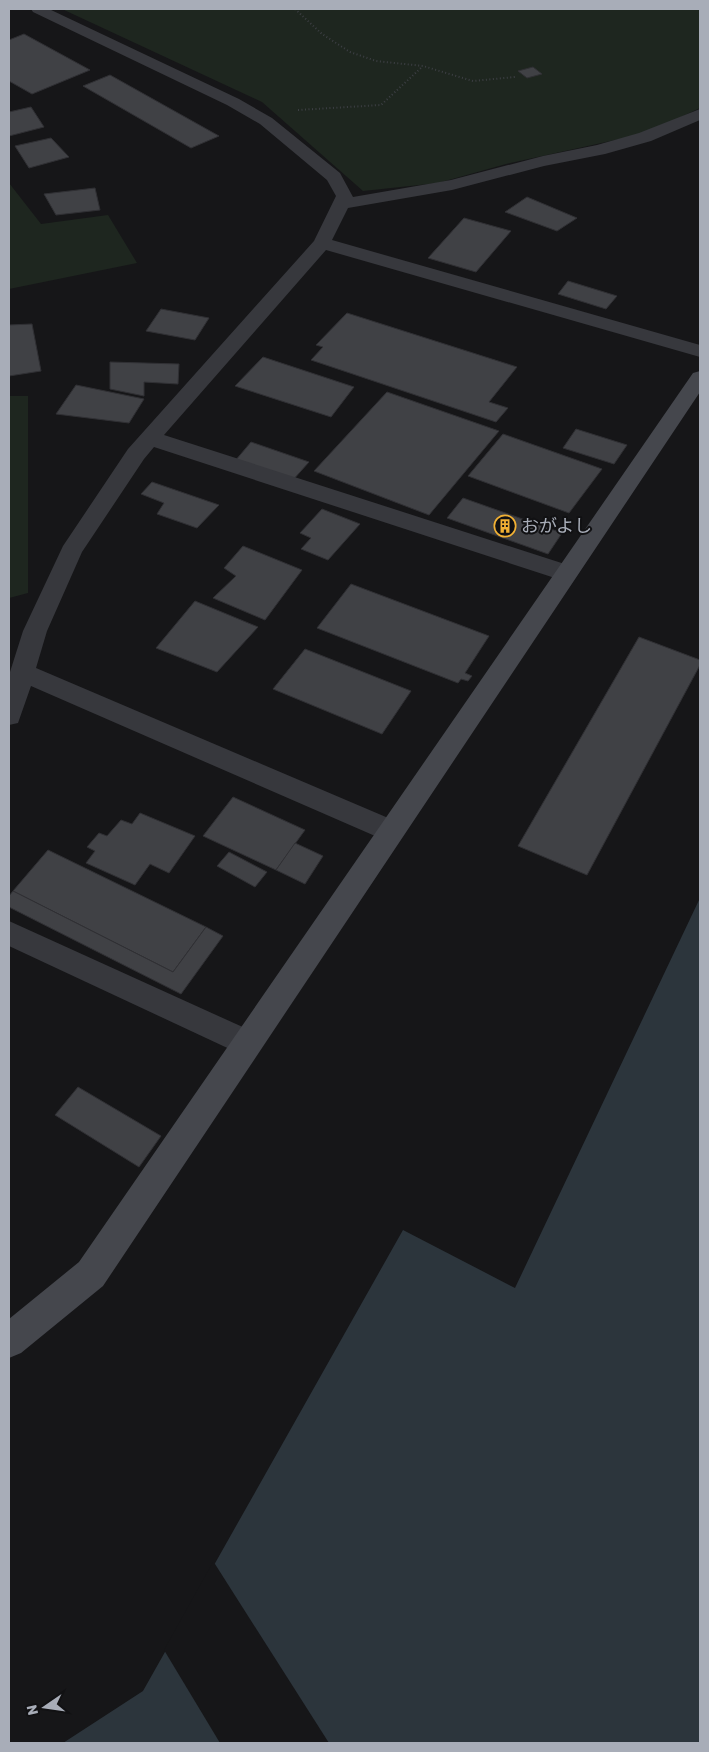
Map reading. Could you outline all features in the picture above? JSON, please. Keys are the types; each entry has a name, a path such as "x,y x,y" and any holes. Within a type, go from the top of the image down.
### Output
{"street":[{"path":"9,716 36,631 71,551 136,454 322,243 345,196 334,178 266,121 233,102 38,9"},
{"path":"341,204 452,185 543,161 599,150 645,137 700,114"},
{"path":"322,243 700,351"},
{"path":"9,1341 90,1274 700,377"},
{"path":"150,438 566,573"},
{"path":"22,672 391,831"},
{"path":"9,933 247,1043"}],"path":[{"path":"295,9 322,34 350,52 376,61 423,66 473,81 515,77"},
{"path":"266,121 296,110 382,105 423,66"}],"shaded area":[{"path":"62,9 700,9 700,108 647,133 506,164 438,183 363,191 262,102"},
{"path":"9,183 41,224 108,215 137,263 9,289"},
{"path":"9,396 28,396 28,593 9,598"},
{"path":"700,898 700,1743 63,1743 143,1691 403,1230 515,1288"}],"pier":[{"path":"213,1562 329,1743 220,1743 164,1650"}],"building":[{"path":"24,34 90,70 32,94 9,81 9,40"},
{"path":"533,67 542,74 527,78 518,71"},
{"path":"110,75 219,136 191,148 83,86"},
{"path":"31,107 44,127 9,136 9,112"},
{"path":"51,138 69,157 29,168 15,146"},
{"path":"95,188 100,210 56,215 44,194"},
{"path":"527,197 577,218 557,231 505,212"},
{"path":"464,218 511,231 476,272 428,258"},
{"path":"568,281 617,296 606,309 558,294"},
{"path":"161,309 209,318 195,340 146,331"},
{"path":"347,313 517,367 489,402 508,408 496,422 311,360 323,347 316,345"},
{"path":"32,324 41,371 9,376 9,325"},
{"path":"263,357 354,387 331,417 235,386"},
{"path":"110,362 179,364 178,384 144,382 144,396 110,389"},
{"path":"76,385 144,399 129,423 56,414"},
{"path":"387,392 499,431 429,515 314,471"},
{"path":"576,429 627,445 614,464 563,448"},
{"path":"503,434 602,469 569,513 468,476"},
{"path":"251,442 309,462 292,481 235,461"},
{"path":"152,482 219,505 197,528 157,514 164,503 141,494"},
{"name":"おがよし","path":"463,498 562,533 548,554 447,518"},
{"path":"322,509 360,524 328,560 301,549 311,538 300,533"},
{"path":"243,546 302,570 265,620 213,598 236,576 224,568"},
{"path":"351,584 489,636 465,673 472,676 468,681 461,679 458,683 317,628"},
{"path":"195,601 258,627 217,672 156,648"},
{"path":"639,637 700,660 700,665 587,875 518,846"},
{"path":"305,649 411,691 382,734 273,689"},
{"path":"233,797 305,830 276,870 203,836"},
{"path":"140,813 195,836 169,873 150,864 135,885 86,863 95,851 87,847 99,833 107,836 121,820 132,824"},
{"path":"295,843 323,856 305,884 276,870"},
{"path":"48,850 206,927 173,972 13,891"},
{"path":"229,852 267,872 255,887 217,866"},
{"path":"13,891 173,972 206,927 223,936 181,994 9,907 9,896"},
{"path":"78,1087 161,1136 139,1167 55,1115"}],"place":[{"name":"おがよし","path":"505,526"}]}
